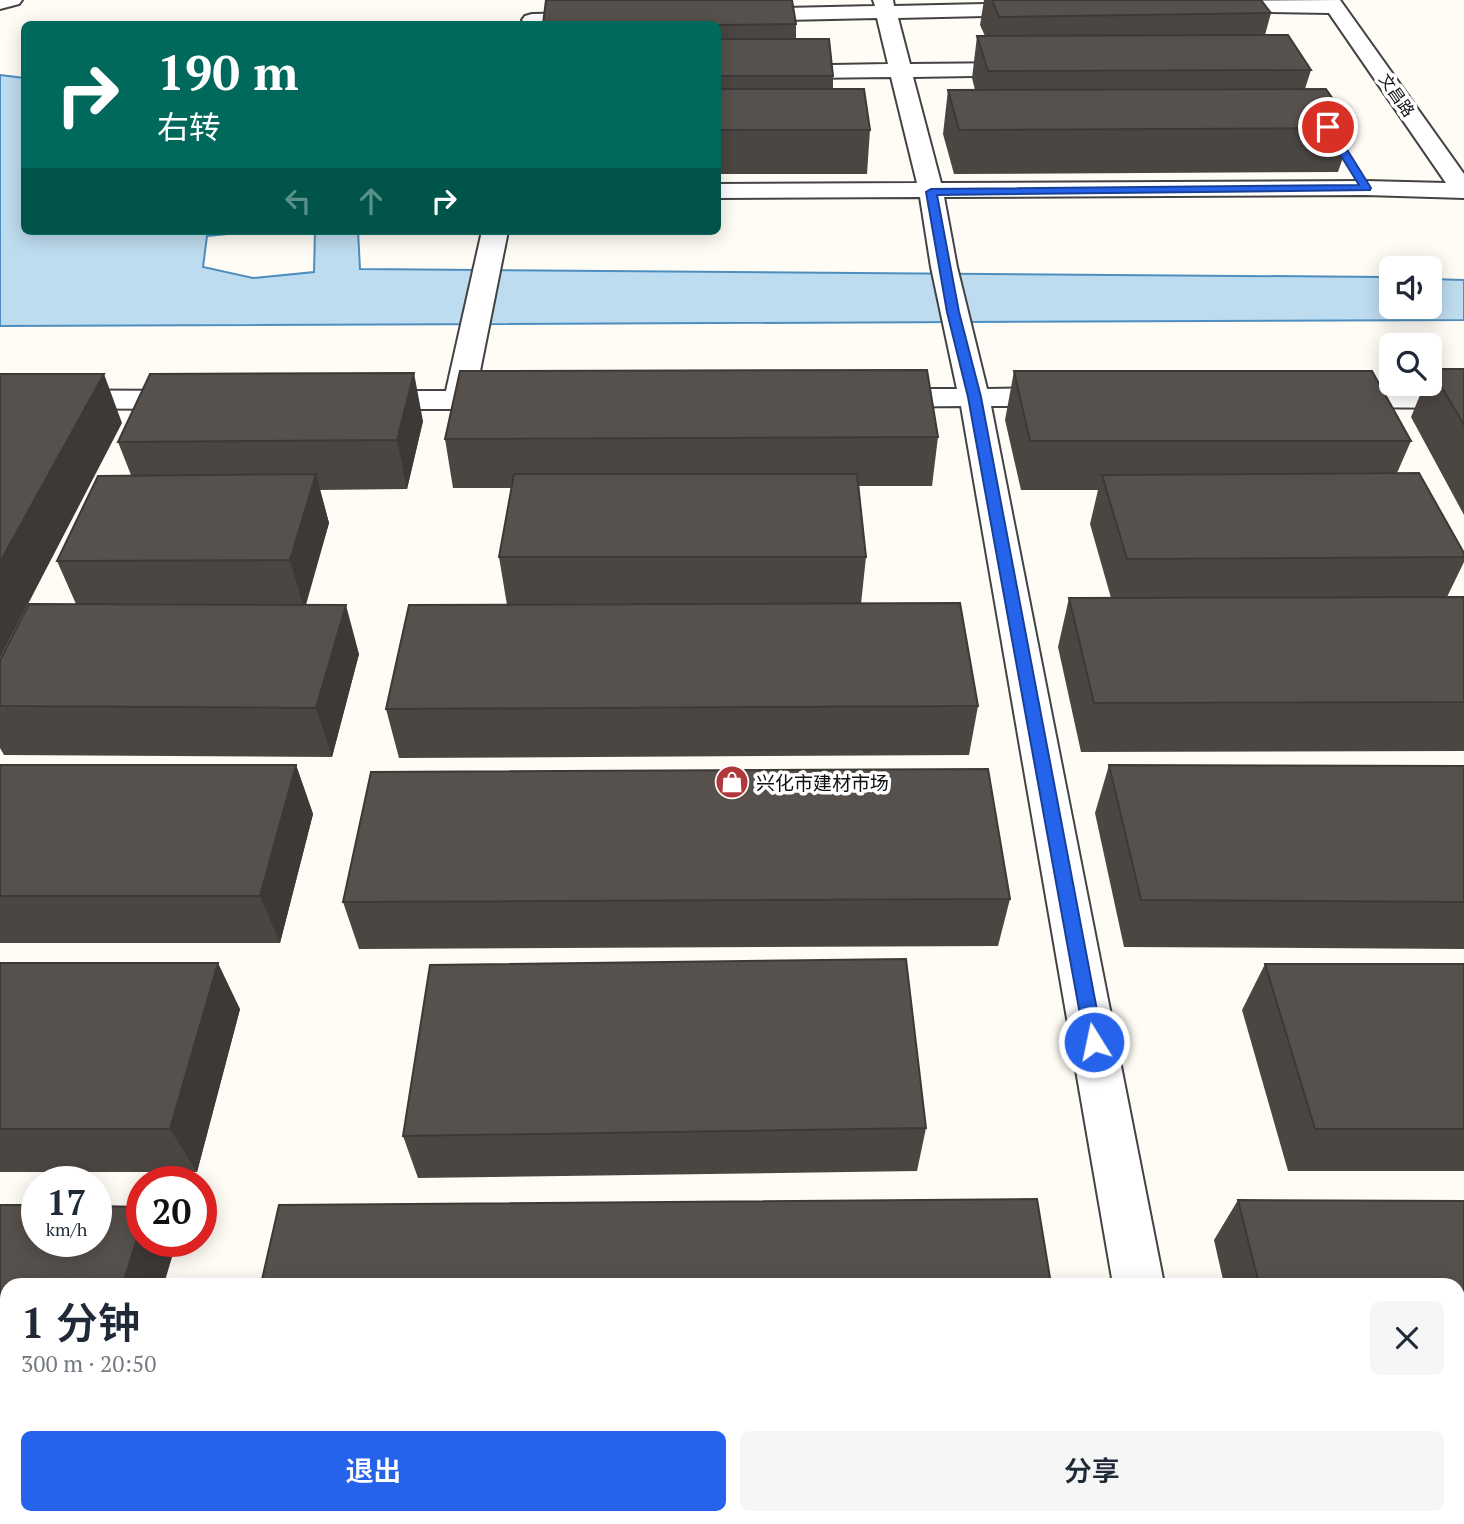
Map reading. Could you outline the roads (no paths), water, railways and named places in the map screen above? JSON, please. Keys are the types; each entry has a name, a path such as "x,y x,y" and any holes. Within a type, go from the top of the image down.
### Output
{"street":[{"path":"0,3 12,0"},
{"path":"1199,7 1333,3"},
{"name":"文昌路","path":"1333,3 1464,191"},
{"path":"885,5 931,192 958,334 974,397 1138,1278"},
{"path":"723,15 885,5 1049,9"},
{"path":"1254,7 1268,30"},
{"path":"532,15 614,18"},
{"path":"721,73 1041,69"},
{"path":"1352,166 1366,188"},
{"path":"721,191 1366,188 1464,191"},
{"path":"459,400 494,235"},
{"path":"849,398 1086,397"},
{"path":"1310,398 1464,398"},
{"path":"0,399 223,400"},
{"path":"334,400 529,400"}],"water":[{"path":"0,75 21,78 21,235 217,235 207,236 203,267 253,278 314,272 315,235 358,235 360,269 1379,277 1379,319 1442,319 1442,279 1464,280 1464,320 0,326"}],"place":[{"name":"兴化市建材市场","path":"732,782"}]}
